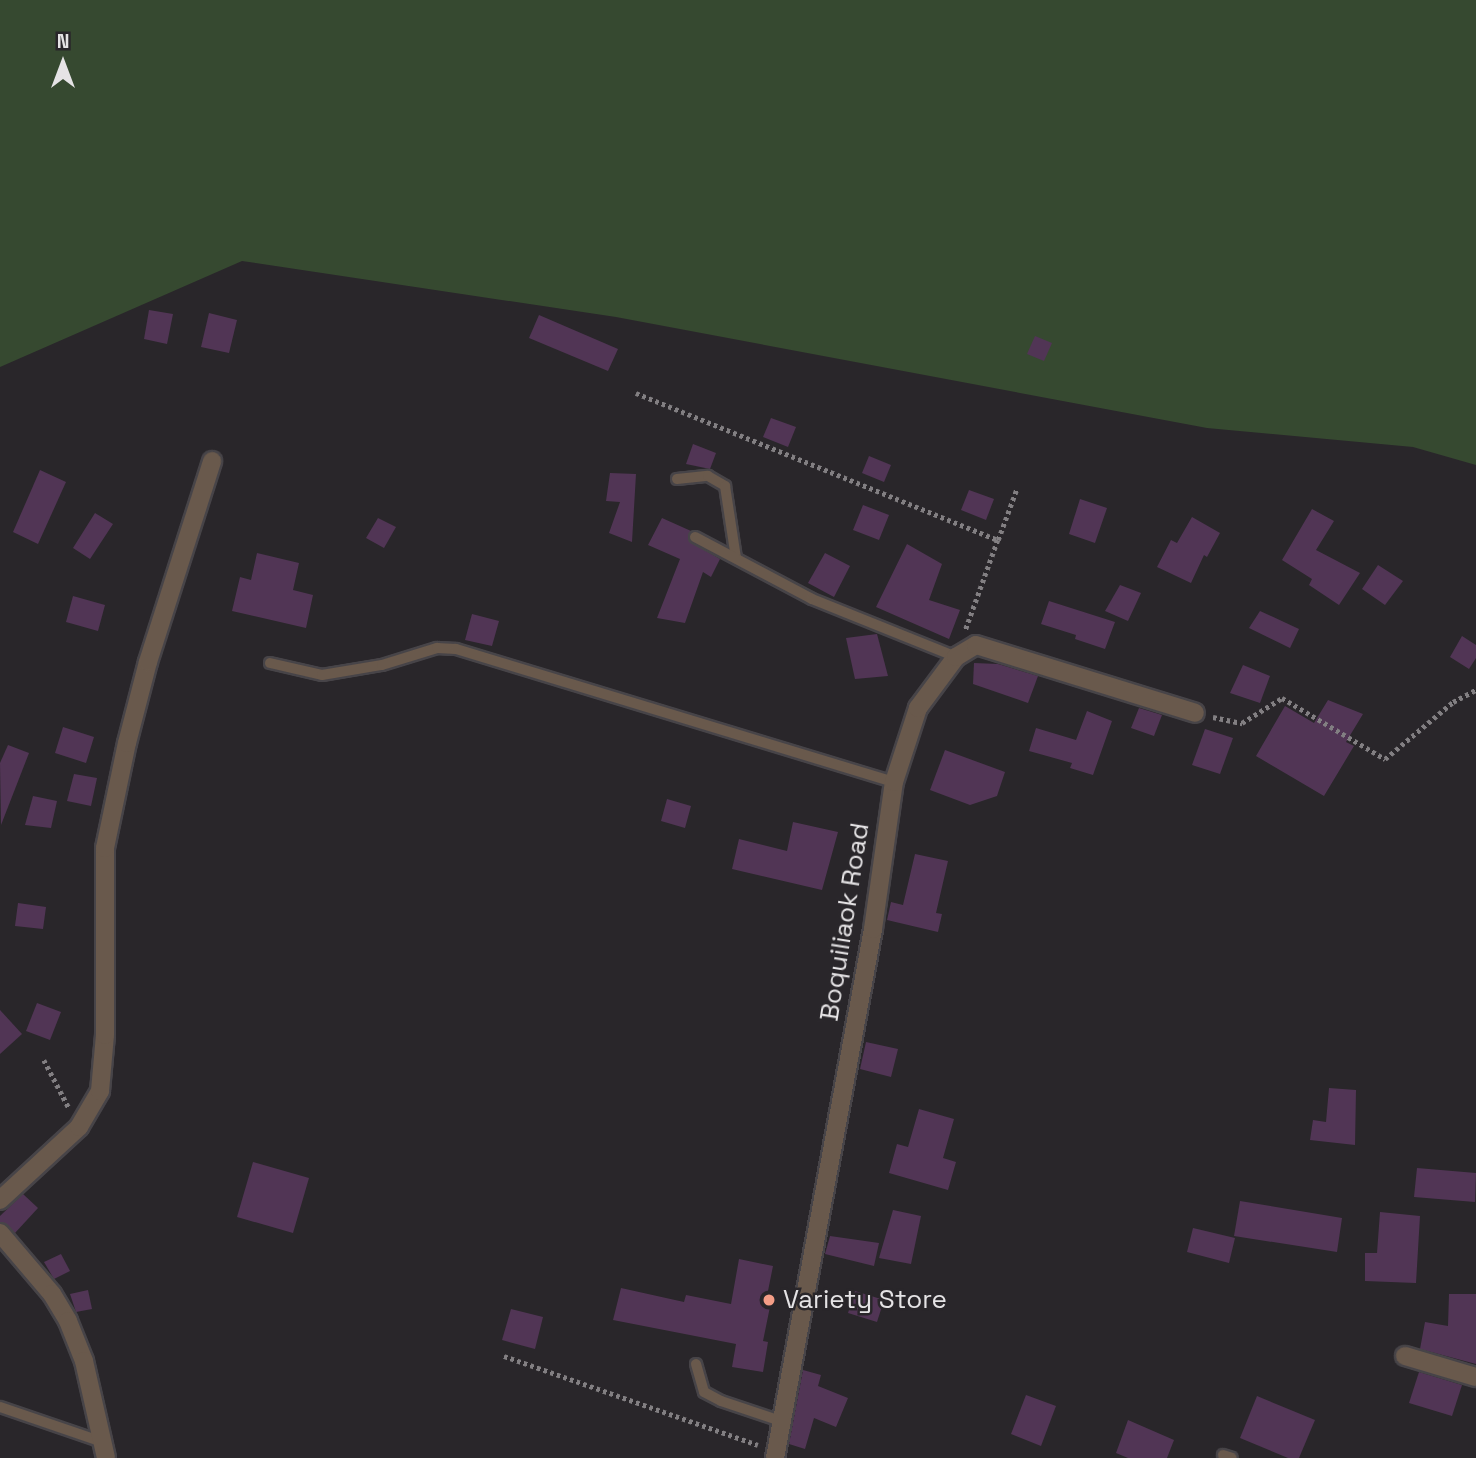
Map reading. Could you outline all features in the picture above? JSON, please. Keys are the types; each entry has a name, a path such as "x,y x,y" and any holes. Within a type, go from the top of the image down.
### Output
{"street":[{"path":"0,1200 79,1127 100,1091 105,1035 105,848 148,662 212,460"},
{"path":"956,657 976,645 1195,713"},
{"name":"Boquiliaok Road","path":"775,1455 873,929 894,782 918,708 956,657"},
{"path":"0,1233 52,1294 68,1321 84,1361 104,1450"},
{"path":"1405,1356 1476,1377"}],"lane":[{"path":"677,479 708,476 725,486 736,558"},
{"path":"695,537 813,599 956,657"},
{"path":"270,663 322,675 382,665 437,648 456,649 894,782"},
{"path":"696,1364 704,1392 721,1401 782,1421"},
{"path":"0,1407 104,1450"}],"path":[{"path":"636,393 998,540"},
{"path":"956,657 1017,488"},
{"path":"1195,713 1242,723 1282,698 1385,758 1453,702 1476,690"},
{"path":"44,1060 79,1127"},
{"path":"504,1356 775,1455"}],"green space":[{"path":"0,0 1476,0 1476,465 1413,447 1207,428 616,317 242,261 0,367"}],"building":[{"path":"149,310 173,314 167,344 144,339"},
{"path":"209,313 237,320 229,353 201,347"},
{"path":"539,315 618,349 608,371 529,338"},
{"path":"1035,336 1052,343 1044,361 1027,354"},
{"path":"771,418 796,427 788,447 763,437"},
{"path":"693,444 716,453 710,469 686,464"},
{"path":"869,456 891,465 884,482 862,473"},
{"path":"40,470 66,482 38,544 13,532"},
{"path":"610,473 636,474 632,542 609,533 620,502 606,501"},
{"path":"969,490 994,499 986,520 961,510"},
{"path":"1080,499 1107,508 1095,543 1069,534"},
{"path":"863,505 889,515 879,540 853,530"},
{"path":"1312,509 1334,521 1316,550 1360,573 1339,605 1309,585 1312,579 1282,560"},
{"path":"95,513 113,524 90,559 73,548"},
{"path":"1192,517 1220,533 1207,557 1204,555 1191,583 1157,567 1171,540 1177,543"},
{"path":"378,518 396,527 384,548 366,538"},
{"path":"662,518 691,531 689,541 720,559 711,577 703,572 685,623 657,618 680,559 648,545"},
{"path":"907,544 942,564 929,600 960,610 949,639 876,607"},
{"path":"257,553 299,563 293,590 313,595 306,628 232,611 240,577 251,580"},
{"path":"825,553 850,566 834,597 808,583"},
{"path":"1378,565 1403,581 1385,605 1362,589"},
{"path":"1120,585 1141,593 1128,621 1105,611"},
{"path":"73,596 105,605 98,631 66,622"},
{"path":"1049,601 1115,622 1105,649 1075,639 1076,635 1041,624"},
{"path":"1260,611 1299,629 1290,648 1249,628"},
{"path":"472,614 499,621 492,646 465,640"},
{"path":"877,634 888,676 855,679 846,638"},
{"path":"1462,636 1476,645 1476,658 1469,669 1450,657"},
{"path":"974,663 998,664 1038,676 1028,703 973,684"},
{"path":"1243,665 1270,676 1260,703 1230,693"},
{"path":"1328,700 1363,714 1346,742 1354,746 1324,796 1256,756 1285,706 1314,723"},
{"path":"1139,708 1162,715 1154,736 1131,728"},
{"path":"1087,711 1112,721 1093,775 1070,768 1072,763 1029,751 1036,728 1076,740"},
{"path":"63,727 94,737 86,763 55,753"},
{"path":"1205,729 1233,738 1220,774 1192,765"},
{"path":"8,745 29,753 1,825 0,763"},
{"path":"945,750 1005,772 997,796 970,805 930,790"},
{"path":"74,774 97,778 91,806 67,801"},
{"path":"33,796 57,801 51,828 25,825"},
{"path":"667,799 691,806 685,828 661,821"},
{"path":"793,822 838,832 822,890 732,869 739,839 787,851"},
{"path":"915,854 948,861 936,913 942,914 938,932 887,920 891,902 903,905"},
{"path":"18,903 46,907 43,929 15,926"},
{"path":"37,1003 61,1012 50,1040 26,1031"},
{"path":"0,1010 22,1034 0,1054"},
{"path":"866,1042 898,1049 891,1077 860,1069"},
{"path":"1329,1088 1356,1090 1355,1145 1310,1140 1313,1120 1326,1122"},
{"path":"919,1109 954,1119 943,1158 956,1162 948,1190 889,1173 897,1144 908,1147"},
{"path":"253,1162 309,1178 293,1233 237,1217"},
{"path":"1417,1168 1476,1173 1475,1202 1414,1197"},
{"path":"23,1194 38,1208 15,1233 0,1222 0,1216"},
{"path":"1240,1201 1342,1218 1337,1252 1234,1236"},
{"path":"893,1210 921,1216 911,1264 879,1258"},
{"path":"1380,1212 1420,1216 1416,1283 1365,1281 1365,1253 1377,1253"},
{"path":"1193,1228 1235,1238 1229,1263 1187,1252"},
{"path":"830,1236 879,1243 874,1266 825,1254"},
{"path":"61,1254 70,1271 54,1279 44,1262"},
{"path":"739,1259 773,1266 768,1291 773,1292 763,1341 768,1342 763,1372 732,1367 736,1344 613,1320 621,1288 684,1302 686,1295 731,1304"},
{"path":"88,1290 92,1309 76,1312 70,1294"},
{"path":"855,1291 884,1300 877,1322 848,1313"},
{"path":"1449,1294 1476,1294 1476,1364 1420,1349 1425,1322 1448,1326"},
{"path":"511,1309 543,1317 535,1349 502,1340"},
{"path":"803,1370 821,1375 818,1386 848,1398 836,1427 814,1418 805,1449 789,1444"},
{"path":"1419,1372 1462,1385 1452,1416 1409,1403"},
{"path":"1026,1395 1056,1406 1041,1446 1011,1434"},
{"path":"1257,1396 1315,1420 1299,1458 1288,1458 1240,1438"},
{"path":"1128,1420 1174,1440 1167,1458 1128,1458 1116,1453"}],"place":[{"name":"Variety Store","path":"769,1300"}]}
